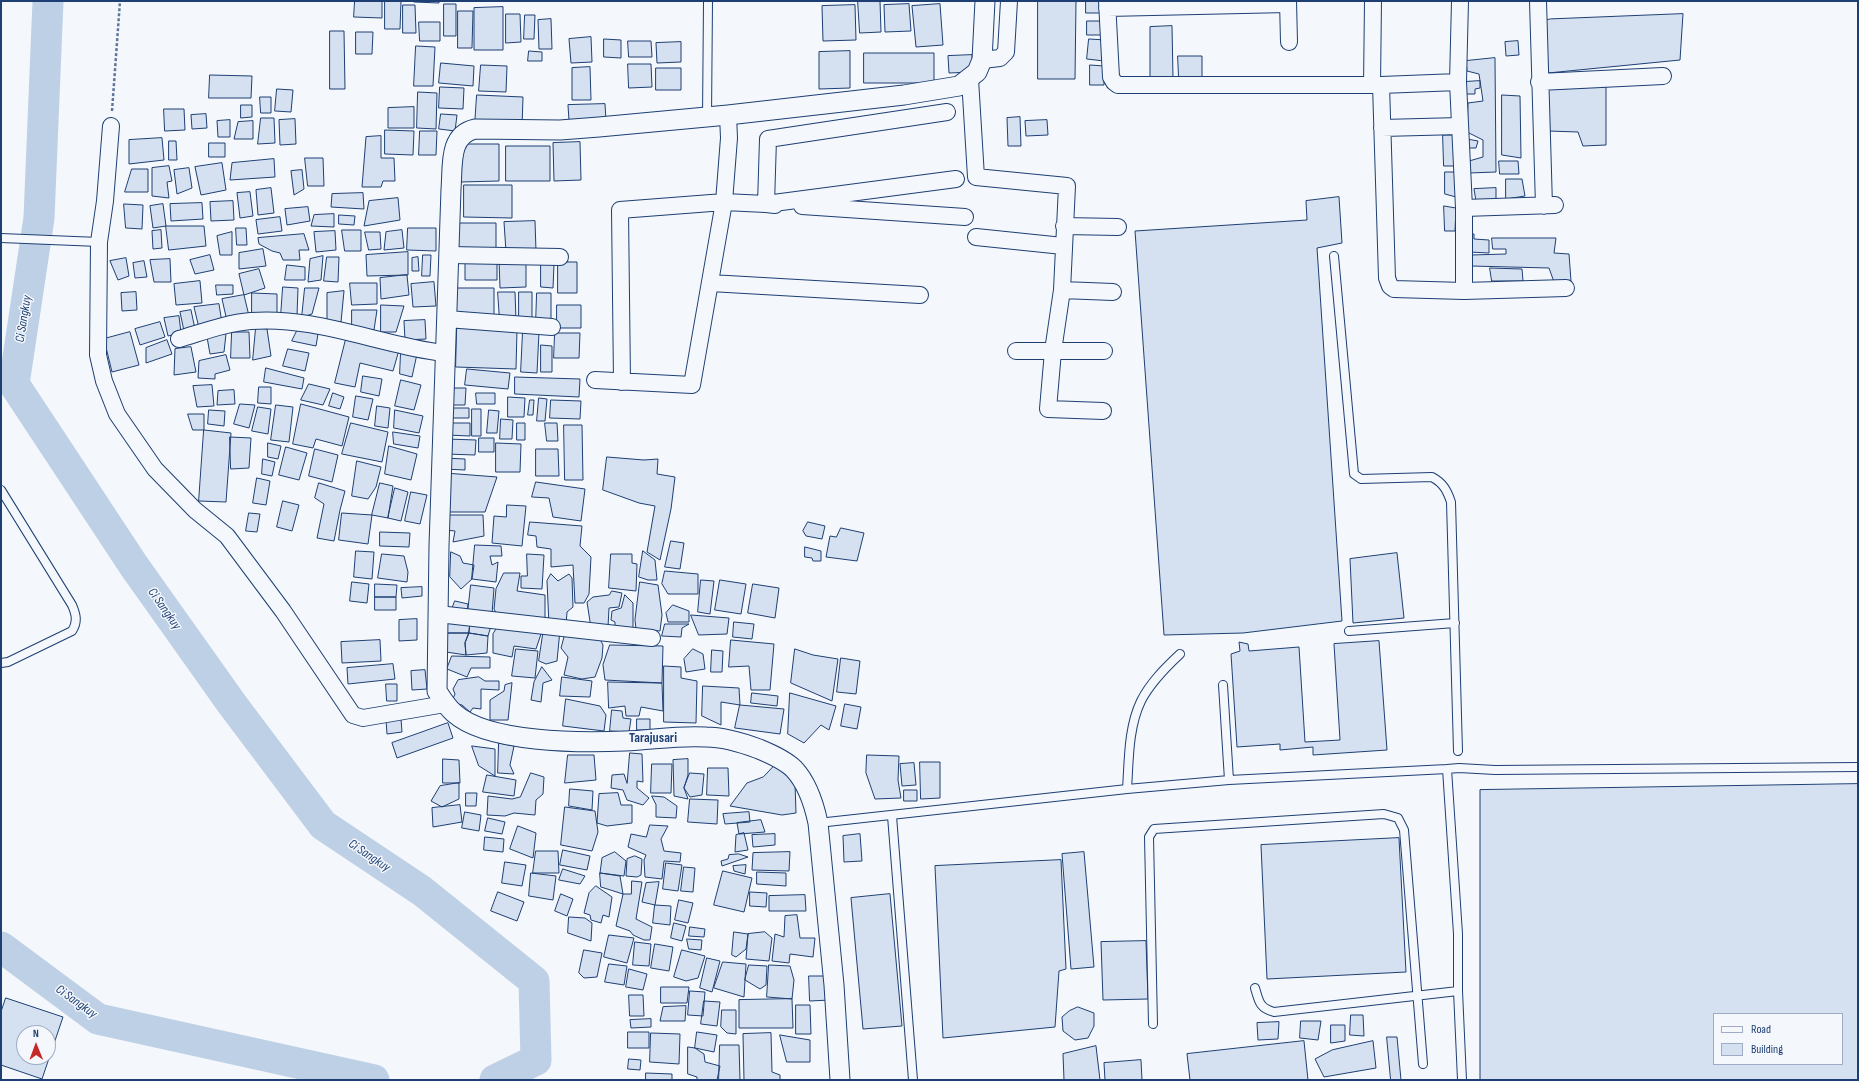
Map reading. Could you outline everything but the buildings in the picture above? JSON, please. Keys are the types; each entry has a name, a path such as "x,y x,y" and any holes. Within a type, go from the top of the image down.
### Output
{"street":[{"path":"840,1080 834,986 818,823 814,806 805,784 793,768 772,754 744,743 708,737 665,737 626,741 581,742 531,738 496,732 469,723 454,714 445,704 438,691 439,546 454,148 461,135 466,131 475,129 560,130 707,117 904,95 959,86 970,79 977,72 982,60 985,1"},
{"path":"982,60 1000,58 1006,52 1009,1"},
{"path":"1373,1 1376,85 1382,128 1387,278 1390,286 1398,290 1464,291 1566,288"},
{"path":"1460,1 1458,82 1464,208 1464,291"},
{"path":"1464,208 1549,205 1539,82 1538,1"},
{"path":"1289,42 1288,2 1107,5 1112,77 1114,82 1118,85 1376,85 1458,82"},
{"path":"1539,82 1663,76"},
{"path":"970,79 976,177 1067,186 1062,290 1053,351 1048,409 1103,410"},
{"path":"766,204 768,139 948,112"},
{"path":"595,380 692,385 724,202 729,138 728,115"},
{"path":"111,126 105,201 99,242 98,355 104,382 117,414 155,469 195,510 227,536 283,611 353,716 363,718 445,704"},
{"path":"1382,128 1460,126"},
{"path":"766,204 956,179"},
{"path":"622,382 620,210 724,202 964,217"},
{"path":"1064,226 1118,227"},
{"path":"976,237 1063,246"},
{"path":"449,255 560,257"},
{"path":"710,283 920,296"},
{"path":"1062,290 1113,292"},
{"path":"447,319 552,327"},
{"path":"179,338 225,325 251,321 286,322 329,327 446,354"},
{"path":"1016,352 1104,351"},
{"path":"438,614 652,638"}],"lane":[{"path":"707,117 708,1"},
{"path":"1,238 99,242"},
{"path":"1334,256 1354,474 1361,479 1432,477 1441,482 1452,502 1458,751"},
{"path":"1,490 72,605 76,613 76,625 72,631 1,663"},
{"path":"1349,631 1455,623"},
{"path":"1127,789 1132,730 1141,702 1161,672 1180,654"},
{"path":"1223,685 1229,780"},
{"path":"818,823 1127,789 1229,780 1447,769 1459,766 1495,770 1858,768"},
{"path":"1447,769 1458,934 1458,991 1462,1080"},
{"path":"1153,1024 1149,837 1154,829 1384,814 1398,818 1404,830 1416,995 1423,1064"},
{"path":"892,816 913,1080"},
{"path":"1255,988 1265,1010 1274,1012 1427,993 1458,991"}],"path":[{"path":"111,126 120,1"}],"waterway":[{"name":"Ci Sangkuy","path":"48,1 39,218 14,384 134,566 232,704 323,825 422,891 534,981 536,1060 495,1080"},
{"name":"Ci Sangkuy","path":"1,947 98,1019 374,1080"}],"district":[{"name":"Tarajusari","path":"653,738"}]}
